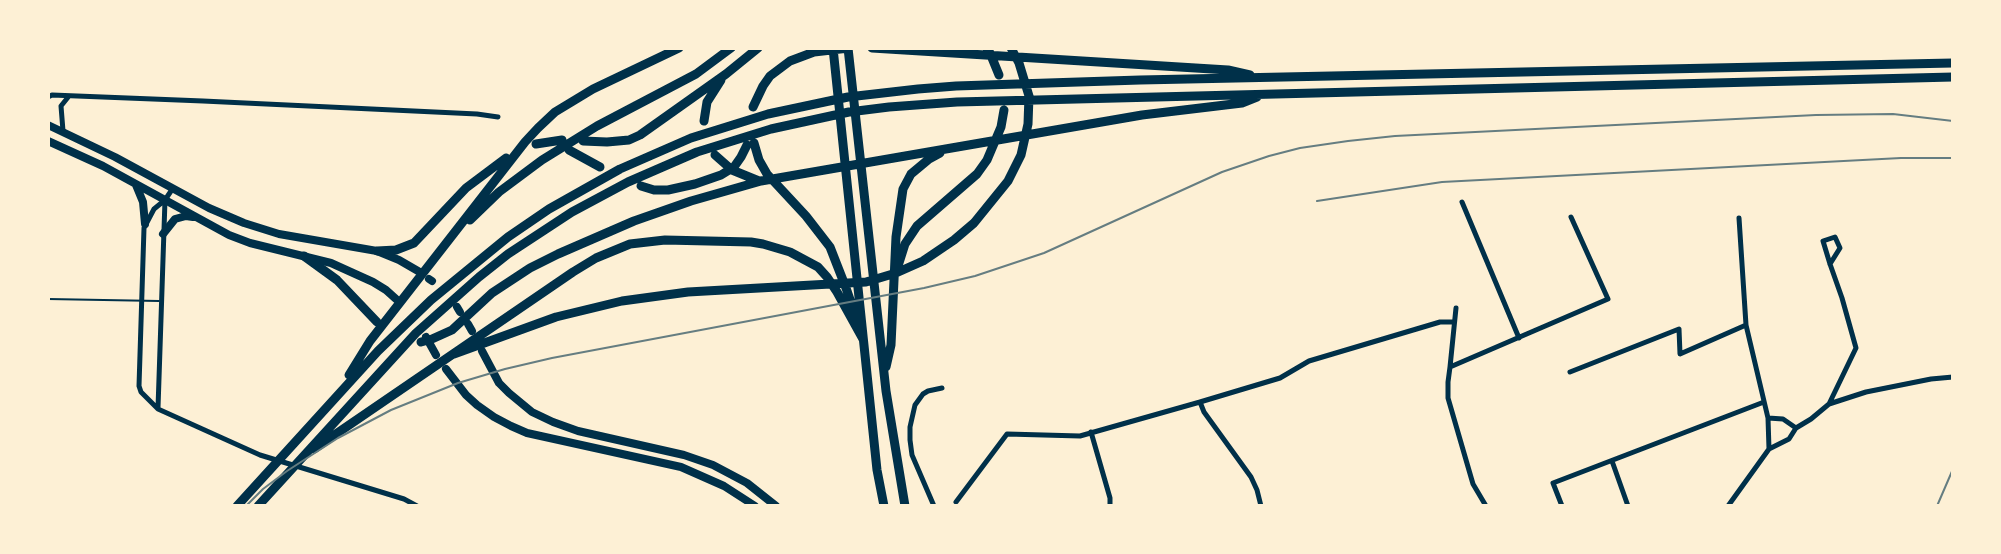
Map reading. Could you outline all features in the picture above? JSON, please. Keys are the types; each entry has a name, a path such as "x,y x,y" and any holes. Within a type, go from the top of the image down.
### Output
{"highway":[{"path":"338,392 370,341 525,142 555,112 593,88 679,48"},
{"path":"445,245 499,192 521,175 565,145 672,88 731,48"},
{"path":"583,141 618,141 640,135 726,74 758,48"},
{"path":"833,48 877,470 884,506"},
{"path":"753,107 763,86 778,69 814,52 848,48 884,372 904,506"},
{"path":"872,48 1228,70 1264,79"},
{"path":"943,48 954,52"},
{"path":"987,48 999,75"},
{"path":"454,354 536,323 586,308 697,292 866,282 896,273 933,255 974,223 1008,181 1021,155 1028,124 1029,96 1020,63 1011,48"},
{"path":"237,506 338,392 378,351 431,300 507,237 620,169 691,138 768,114 848,97 956,86 1953,63"},
{"path":"705,121 707,102 726,74"},
{"path":"258,506 416,333 479,277 531,238 572,212 663,166 697,152 771,129 849,112 957,102 1953,77"},
{"path":"423,340 438,337 452,330 477,305 505,283 558,254 664,209 761,181 1142,115 1242,103 1265,94"},
{"path":"895,277 905,244 917,226 977,174 987,160 1001,127 1004,110"},
{"path":"536,144 558,142"},
{"path":"641,186 654,190 668,190 721,175 734,167 750,144 767,174 806,216 830,247 863,339"},
{"path":"884,372 891,345 896,237 903,189 910,174 929,159 965,145"},
{"path":"568,150 600,167"},
{"path":"377,251 396,250 414,243 466,188 506,158"},
{"path":"718,158 742,175 761,181"},
{"path":"300,459 573,272 613,250 630,244 646,241 763,244 790,252 818,267 837,292 863,339"},
{"path":"304,256 337,280 377,322"}],"main road":[{"path":"48,125 223,215 257,228 293,237 377,251 418,271"},
{"path":"48,141 77,153 229,235 250,243 331,262 356,272 386,290 396,299"},
{"path":"135,184 143,202 145,224"},
{"path":"163,234 175,219 193,217"},
{"path":"423,340 436,355"},
{"path":"482,351 507,391 532,412 578,431 684,455 713,465 747,483 776,506"},
{"path":"446,369 466,395 477,405 494,417 527,433 681,467 731,489 755,506"}],"street":[{"path":"48,97 52,95 203,100 498,117"},
{"path":"63,131 61,106 69,96"},
{"path":"173,188 165,200 154,209 145,224 139,386 141,392 158,409 263,457 417,506"},
{"path":"158,409 165,200"},
{"path":"1462,202 1519,338"},
{"path":"1450,368 1608,299 1571,217"},
{"path":"1739,218 1746,325 1768,418 1769,449"},
{"path":"1728,506 1769,449 1789,439 1796,428 1811,420 1829,404 1856,348 1842,298 1830,264 1823,241 1835,237 1840,248 1830,264"},
{"path":"1456,308 1448,398 1473,483 1486,506"},
{"path":"956,502 1007,434 1080,436 1280,378 1309,361 1440,322 1454,322"},
{"path":"1570,372 1679,329 1680,354 1746,325"},
{"path":"1829,404 1866,392 1953,377"},
{"path":"934,506 912,455 910,427 915,405 922,394 942,388"},
{"path":"1200,402 1204,412 1251,477 1261,506"},
{"path":"1562,506 1553,483 1764,402"},
{"path":"1768,418 1783,420 1796,428"},
{"path":"1091,432 1110,498 1110,506"},
{"path":"1612,461 1628,506"}],"lane":[{"path":"48,299 161,301"}],"railway":[{"path":"246,506 263,489 287,471 338,438 391,410 458,383 552,358 924,288 975,276 1044,253 1222,172 1300,148 1395,136 1816,115 1893,114 1953,121"},
{"path":"1317,201 1442,182 1901,158 1953,158"},
{"path":"1937,506 1953,469"}]}
